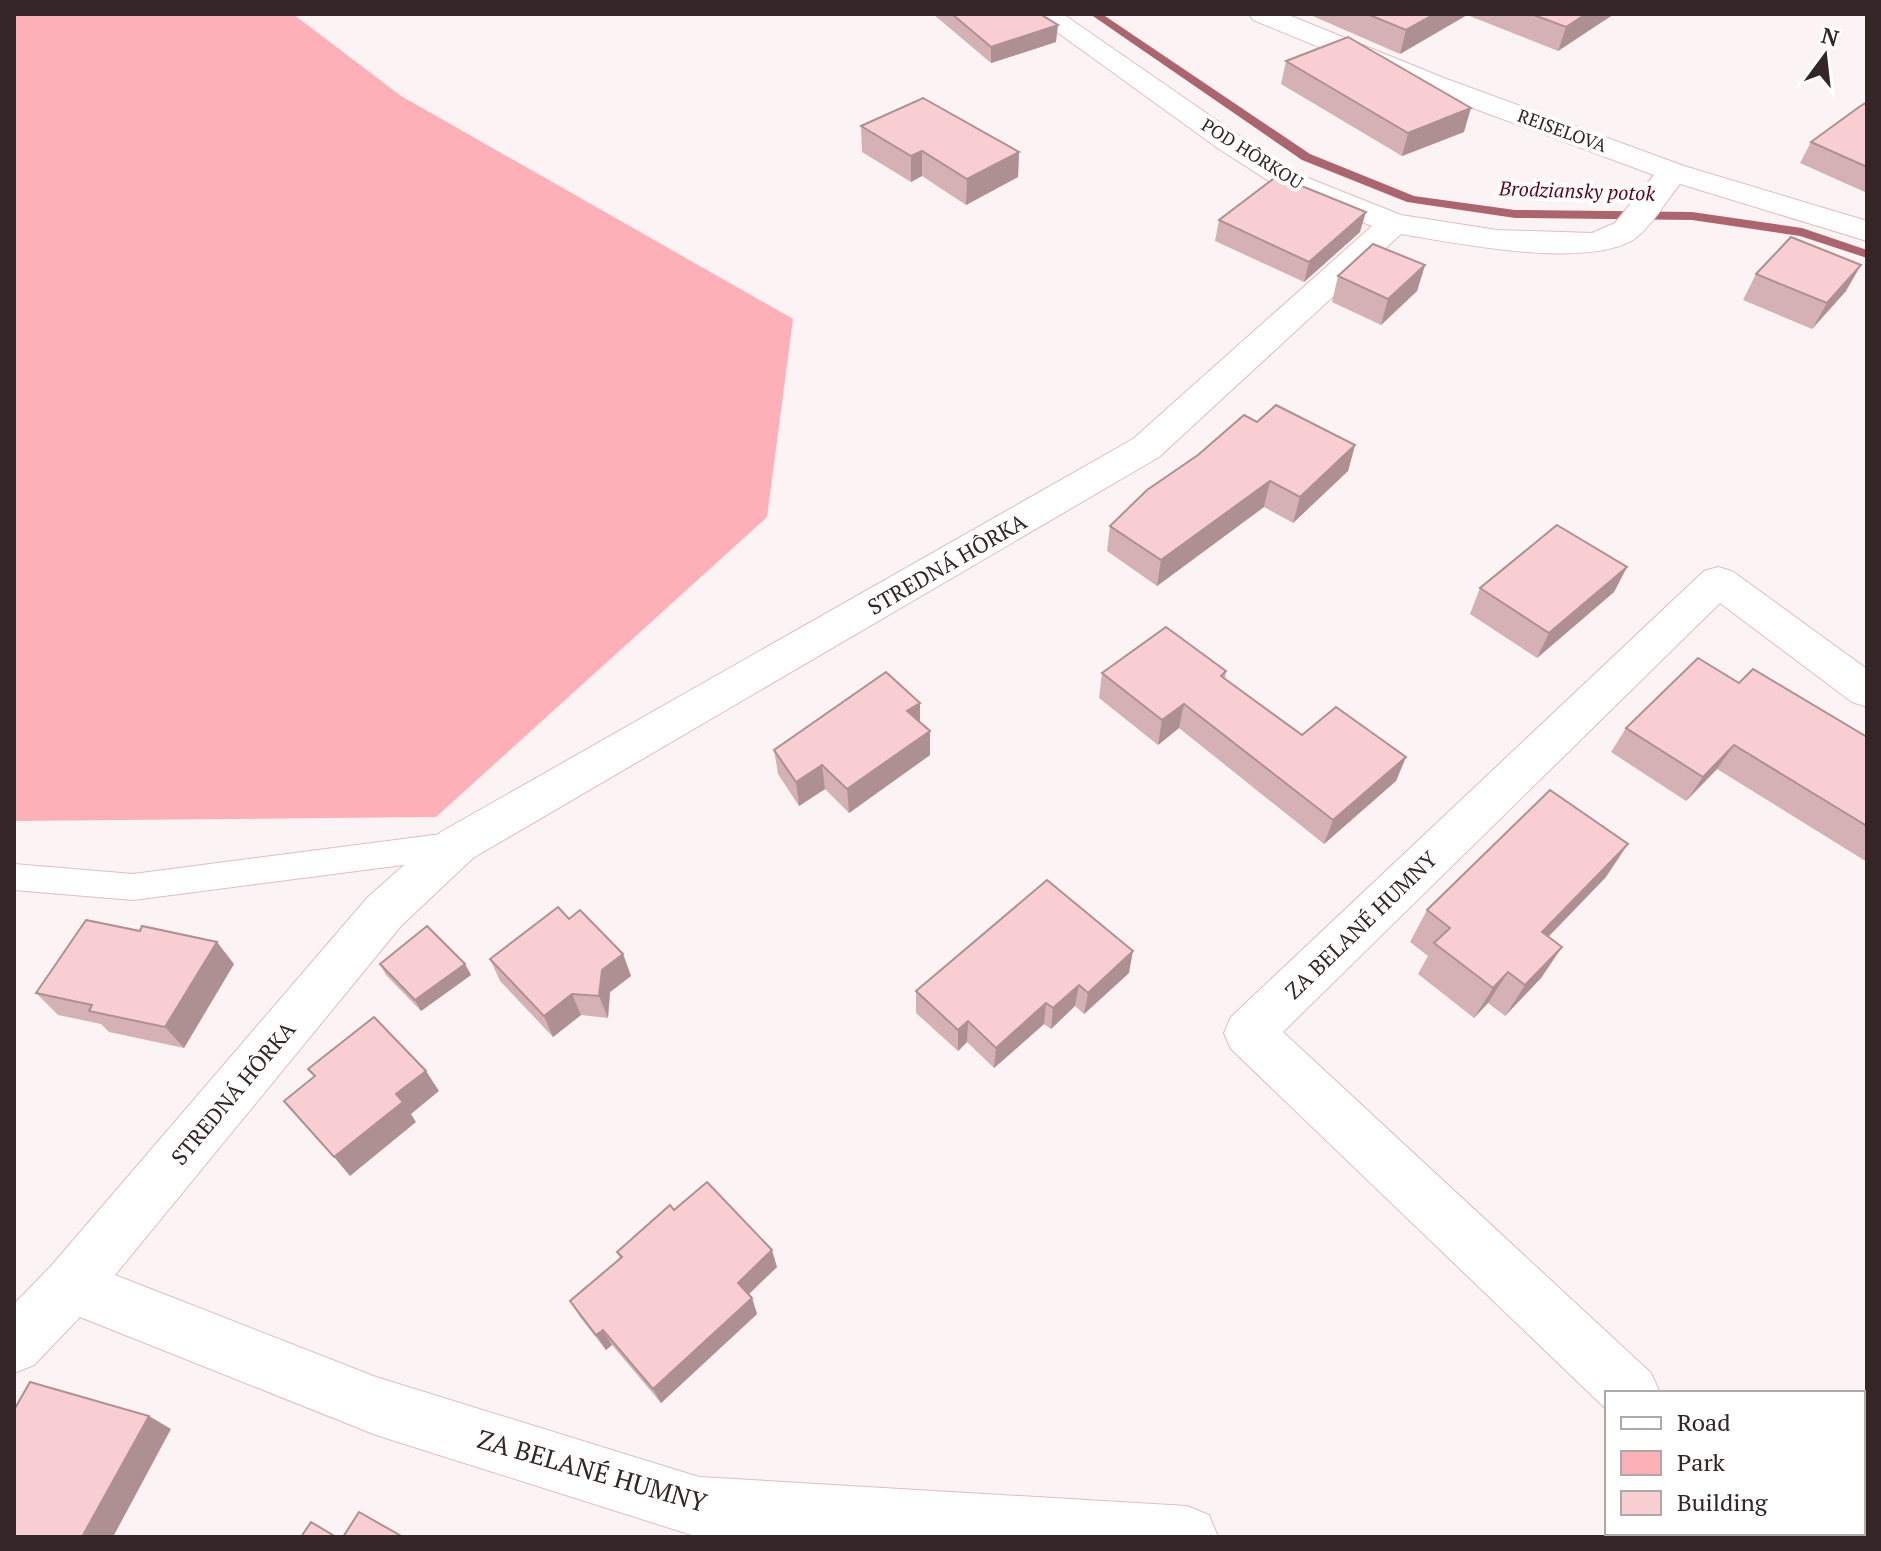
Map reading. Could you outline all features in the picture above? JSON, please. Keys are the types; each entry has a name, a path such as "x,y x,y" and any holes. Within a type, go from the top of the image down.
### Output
{"street":[{"name":"POD HÔRKOU","path":"1045,14 1230,143 1297,185 1394,223 1497,240 1597,243 1626,230 1673,172"},
{"name":"REISELOVA","path":"1262,14 1434,84 1673,172 1867,231"},
{"name":"STREDNÁ HÔRKA","path":"14,1345 71,1286 384,912 457,845 1146,448 1394,223"},
{"name":"ZA BELANÉ HUMNY","path":"1629,1391 1249,1033 1718,581 1867,691"},
{"name":"ZA BELANÉ HUMNY","path":"71,1286 376,1406 699,1507 1187,1537"}],"lane":[{"name":"STREDNÁ HÔRKA","path":"14,877 133,887 457,845"}],"green space":[{"path":"14,14 293,14 401,96 793,319 767,517 436,817 14,821"}],"building":[{"path":"952,14 1040,14 1058,25 991,47"},
{"path":"1367,14 1435,14 1406,30"},
{"path":"1531,14 1586,14 1566,27"},
{"path":"1348,37 1471,108 1408,133 1286,61"},
{"path":"923,98 1019,152 967,179 922,151 911,156 861,126"},
{"path":"1867,102 1867,167 1811,142 1859,107"},
{"path":"1277,176 1366,212 1309,262 1219,220"},
{"path":"1791,237 1861,265 1827,303 1756,274"},
{"path":"1373,244 1425,265 1388,299 1338,276"},
{"path":"1276,405 1355,445 1300,497 1270,481 1161,560 1110,526 1147,490 1198,455 1244,415 1257,422"},
{"path":"1557,525 1627,567 1549,633 1480,588"},
{"path":"1166,627 1226,671 1221,676 1302,735 1336,707 1406,757 1333,820 1184,704 1162,720 1102,673"},
{"path":"1698,658 1739,683 1753,669 1867,737 1867,826 1734,745 1703,777 1626,728"},
{"path":"886,672 920,703 907,711 930,731 847,789 822,765 796,782 774,750"},
{"path":"1550,790 1628,844 1542,932 1562,947 1525,985 1508,972 1493,988 1434,943 1450,928 1427,910"},
{"path":"1047,880 1133,951 1088,993 1079,985 1053,1008 1046,1003 996,1048 968,1021 958,1030 916,991"},
{"path":"558,907 569,919 580,910 623,954 602,970 599,996 572,994 544,1016 490,959"},
{"path":"86,920 140,931 142,926 217,942 165,1027 89,1011 92,1005 36,993"},
{"path":"427,926 465,964 415,1000 380,964"},
{"path":"374,1017 426,1071 396,1094 403,1102 334,1157 284,1101 315,1076 308,1069"},
{"path":"707,1182 772,1250 738,1283 752,1298 653,1389 603,1330 596,1335 570,1301 622,1257 617,1252 670,1205 674,1210"},
{"path":"30,1382 149,1416 82,1537 14,1537 14,1410"},
{"path":"359,1512 403,1537 343,1537"},
{"path":"311,1522 336,1537 301,1537"}],"waterway":[{"name":"Brodziansky potok","path":"1095,14 1306,157 1411,199 1515,214 1692,216 1802,232 1867,254"}]}
